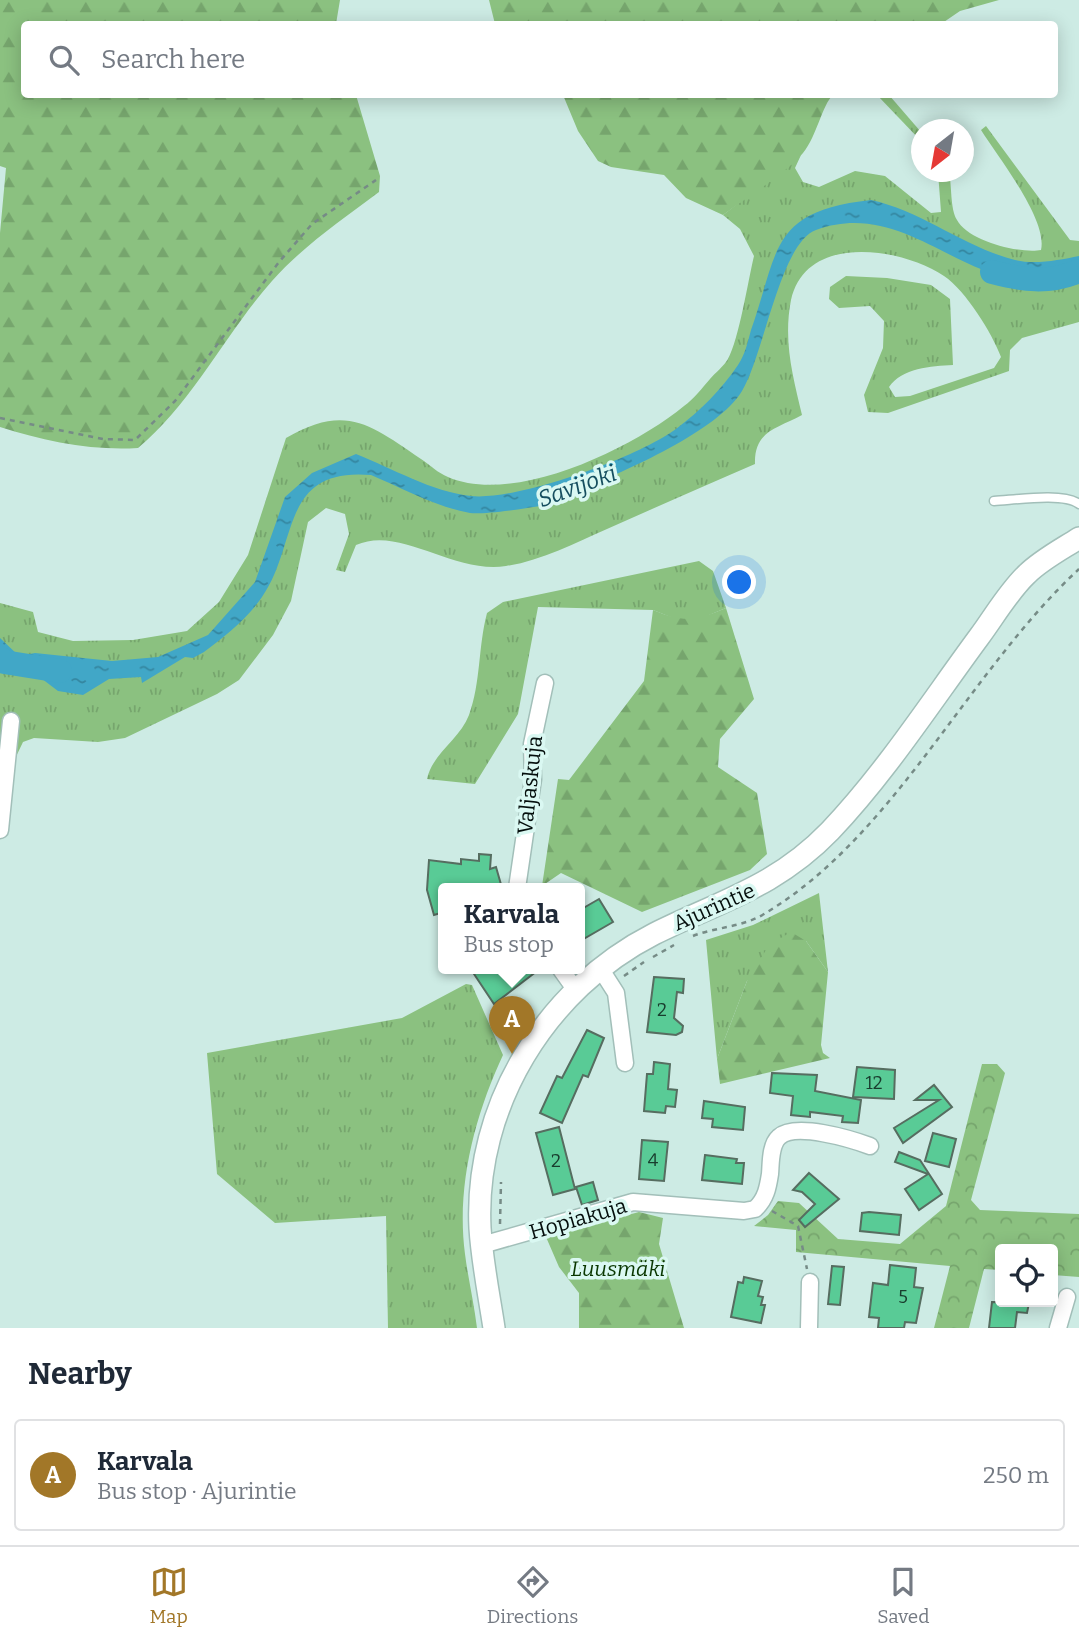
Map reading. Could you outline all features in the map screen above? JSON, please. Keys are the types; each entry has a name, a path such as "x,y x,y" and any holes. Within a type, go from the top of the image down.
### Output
{"street":[{"name":"Ajurintie","path":"494,1328 491,1243 482,1182 490,1133 505,1090 540,1031 575,989 606,976 652,935 776,878 802,858 830,831 864,791 1027,573 1079,538"},
{"name":"Valjaskuja","path":"518,883 533,779 532,744 545,682"},
{"path":"0,830 11,721"},
{"path":"564,974 575,989"},
{"path":"606,976 616,993 625,1063"},
{"path":"760,1205 767,1191 774,1146 781,1135 789,1132 810,1132 842,1136 870,1146"},
{"name":"Hopiakuja","path":"491,1243 633,1202 744,1211 760,1205"},
{"path":"809,1328 810,1282"},
{"path":"1058,1328 1068,1297"}],"lane":[{"path":"994,501 1056,498 1073,499 1079,504"}],"path":[{"path":"0,418 103,439 135,440 175,401 279,262 312,224 376,180"},
{"path":"606,976 646,960 683,940 761,916 814,881 868,827 1030,618 1079,569"},
{"path":"491,1243 501,1178"},
{"path":"760,1205 798,1226 810,1282"}],"green space":[{"path":"0,0 340,0 336,21 21,21 21,98 357,98 380,176 379,192 310,245 272,281 176,410 158,430 138,448 121,449 68,444 0,427 0,233 6,168 0,166"},
{"path":"489,0 999,0 960,11 945,21 494,21"},
{"path":"564,98 831,98 803,153 776,178 723,215 686,198 664,175 611,167 598,161 578,131"},
{"path":"880,98 892,98 911,120 911,131"},
{"path":"986,126 1070,240 1079,241 1079,322 1022,338 1010,350 1009,371 888,413 868,412 864,395 883,348 884,321 870,306 839,308 829,299 830,287 846,276 887,278 931,285 950,299 953,365 927,367 901,376 889,387 895,397 910,396 994,368 1001,357 977,313 944,276 904,258 880,253 834,255 815,264 800,279 791,300 789,344 792,373 802,415 768,432 758,444 755,464 558,551 506,566 486,567 446,558 409,545 373,540 356,545 345,572 336,570 349,534 345,514 326,508 308,522 291,601 273,635 239,680 217,694 125,738 98,742 34,738 23,742 12,765 0,766 0,603 33,612 38,632 73,641 133,640 187,631 219,602 248,555 286,438 307,427 325,422 342,420 372,428 444,475 475,484 506,484 538,478 572,468 635,439 688,403 728,359 754,256 740,229 723,215 801,155 795,168 803,182 819,187 855,171 885,176 931,213 941,212 939,182 950,182 953,210 957,220 972,234 1008,248 1041,250 1041,237 1030,206 981,130"},
{"path":"699,561 713,571 726,608 697,620 678,620 653,610 538,607 518,714 475,784 427,779 434,762 465,724 469,715 476,690 487,613 503,602"},
{"path":"726,608 754,699 720,739 718,767 757,793 767,854 750,870 642,912 561,873 542,883 558,779 569,780 644,681 653,610 682,619 706,616"},
{"path":"819,893 828,972 806,941 747,981 717,1059 706,940 753,925"},
{"path":"791,932 806,941 828,972 821,1045 823,1053 830,1058 720,1084 717,1059 747,981 769,945"},
{"path":"466,984 472,985 503,1055 476,1126 463,1203 465,1254 477,1328 388,1328 386,1216 275,1223 217,1174 207,1053 402,1018"},
{"path":"982,1064 997,1064 1005,1073 971,1200 980,1210 1079,1214 1079,1277 1058,1275 1058,1244 995,1244 995,1270 984,1269 969,1328 934,1328 950,1266 796,1252 796,1230 754,1226 768,1215 778,1201 799,1203 838,1239 900,1244 946,1206"},
{"name":"Luusmäki","path":"639,1212 663,1218 659,1244 684,1328 579,1328 579,1293 559,1267 546,1237"}],"water":[{"path":"871,200 908,212 978,247 1015,260 1039,262 1079,256 1079,273 1043,280 1021,280 971,265 898,231 872,224 845,223 816,230 803,239 792,256 742,391 713,421 669,448 557,502 486,513 470,513 445,506 371,475 341,476 320,483 306,496 296,513 274,576 256,605 227,634 193,658 185,657 142,683 141,677 109,679 83,695 58,691 25,666 0,656 0,638 19,656 35,653 112,661 158,657 208,635 255,582 285,497 312,473 356,454 442,490 471,496 492,496 518,492 577,475 658,440 702,407 725,383 743,357 774,257 783,239 796,225 813,214"}],"building":[{"path":"479,854 491,855 490,869 496,867 501,883 438,883 438,914 434,915 427,890 429,860 461,864 461,859 479,861"},
{"path":"599,899 613,922 585,938 585,907"},
{"path":"474,974 533,974 494,1004"},
{"path":"654,977 684,979 683,993 677,992 674,1018 683,1026 682,1032 676,1035 647,1032"},
{"path":"587,1030 604,1038 588,1077 583,1075 562,1123 540,1113 557,1076 562,1078"},
{"path":"654,1062 670,1064 668,1089 677,1090 675,1107 666,1106 665,1113 644,1111 647,1074 653,1074"},
{"path":"857,1067 895,1070 894,1099 853,1097"},
{"path":"772,1073 817,1075 815,1091 861,1100 858,1123 842,1122 843,1116 810,1112 810,1117 791,1115 793,1096 770,1093"},
{"path":"934,1085 952,1107 903,1143 894,1128 939,1100 915,1100"},
{"path":"704,1101 745,1107 743,1130 712,1127 713,1119 702,1118"},
{"path":"559,1127 575,1189 553,1195 536,1133"},
{"path":"933,1133 956,1139 949,1167 925,1161"},
{"path":"642,1140 668,1142 664,1181 639,1179"},
{"path":"899,1152 920,1160 942,1194 919,1210 905,1189 928,1174 895,1162"},
{"path":"705,1155 737,1159 736,1163 744,1163 742,1184 702,1180"},
{"path":"809,1173 839,1199 805,1227 799,1220 815,1204 802,1192 793,1190"},
{"path":"593,1182 598,1200 582,1205 576,1187"},
{"path":"862,1213 901,1215 899,1235 860,1231"},
{"path":"890,1265 916,1268 914,1287 923,1288 916,1323 905,1322 904,1328 878,1328 879,1318 869,1317 873,1283 888,1285"},
{"path":"832,1266 844,1267 840,1305 828,1304"},
{"path":"744,1277 762,1281 758,1296 763,1297 761,1305 765,1305 761,1323 731,1317 738,1282 743,1283"},
{"path":"992,1302 995,1302 995,1307 1028,1307 1027,1313 1017,1312 1015,1328 989,1328"}],"waterway":[{"name":"Savijoki","path":"992,272 1014,277 1046,279 1079,271"},
{"name":"Savijoki","path":"0,658 4,662 60,671"}],"place":[{"name":"Karvala","path":"512,1054"}]}
